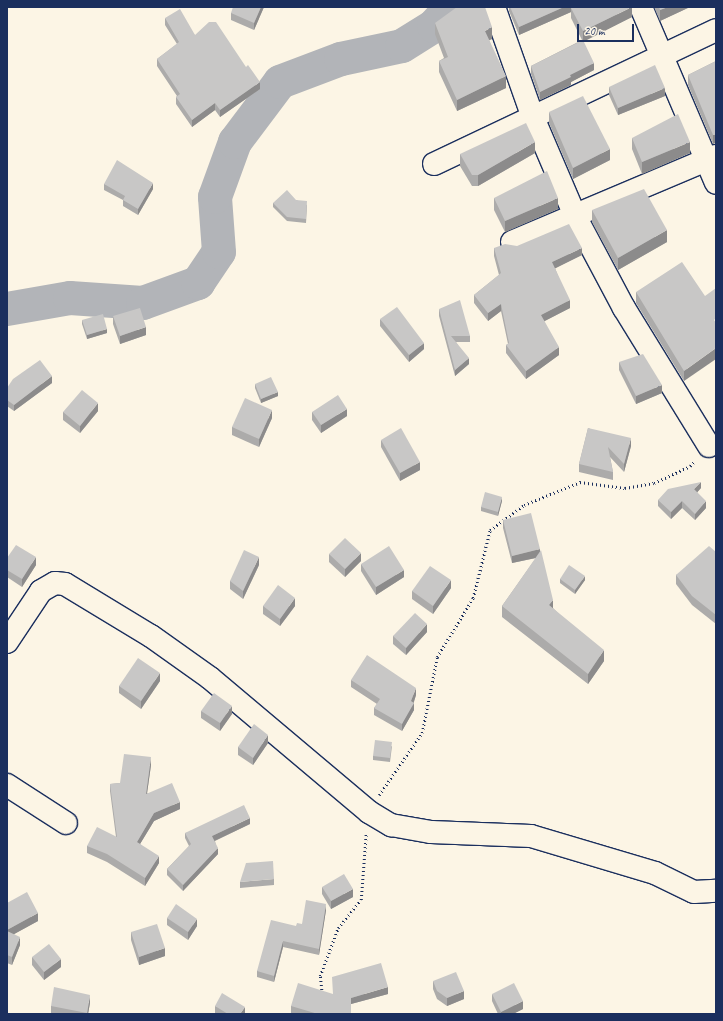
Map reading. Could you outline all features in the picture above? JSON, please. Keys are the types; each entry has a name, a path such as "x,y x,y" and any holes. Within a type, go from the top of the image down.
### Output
{"street":[{"path":"494,7 532,115 575,216 624,308 709,446"},
{"path":"641,7 661,56 711,158 716,182"},
{"path":"434,164 532,115 716,30"},
{"path":"512,242 711,158"},
{"path":"7,642 41,591 55,583 65,584 151,636 210,678 368,812 391,825 431,832 531,836 655,873 694,892 716,891"},
{"path":"7,785 66,823"}],"path":[{"path":"323,999 320,976 338,928 361,900 368,812 422,733 437,656 473,598 490,530 524,505 580,482 625,488 654,483 690,466 709,446"}],"building":[{"path":"233,7 261,7 254,23 231,13"},
{"path":"457,7 485,7 492,27 485,31 506,76 457,100 439,61 448,57 435,23"},
{"path":"510,7 564,7 519,27"},
{"path":"632,7 583,31 571,8"},
{"path":"659,7 668,7 660,10"},
{"path":"180,9 195,35 209,22 216,22 246,67 248,65 260,82 220,110 215,103 192,120 176,97 180,94 157,59 179,42 165,18"},
{"path":"583,40 594,63 570,75 571,77 540,92 531,66"},
{"path":"716,61 716,134 713,135 688,75"},
{"path":"655,65 665,88 618,108 609,87"},
{"path":"583,96 610,149 573,168 549,112"},
{"path":"678,114 690,142 642,162 632,138"},
{"path":"526,123 535,142 478,175 472,175 460,154"},
{"path":"117,160 153,183 138,209 123,200 125,196 104,184"},
{"path":"547,171 558,198 505,221 494,198"},
{"path":"644,189 667,230 618,258 592,210"},
{"path":"287,190 296,200 307,201 306,219 287,217 273,203"},
{"path":"569,224 582,248 552,262 570,300 541,315 559,347 526,371 506,345 509,343 501,304 488,313 474,295 501,273 494,248 505,244 517,246"},
{"path":"682,262 705,296 716,288 716,318 714,320 716,323 716,348 684,371 636,292"},
{"path":"460,300 470,336 451,336 469,358 455,370 439,309"},
{"path":"397,307 424,343 409,355 380,319"},
{"path":"140,308 146,327 120,336 113,316"},
{"path":"103,314 107,329 87,335 82,320"},
{"path":"643,354 662,385 636,396 619,362"},
{"path":"40,360 52,376 14,405 7,400 7,388 13,379"},
{"path":"271,377 278,392 261,399 255,384"},
{"path":"82,390 98,403 80,426 63,412"},
{"path":"338,395 347,409 321,425 312,412"},
{"path":"245,398 272,410 259,439 232,427"},
{"path":"401,428 420,462 400,473 381,440"},
{"path":"588,428 631,438 624,464 608,447 613,472 579,464"},
{"path":"701,482 694,489 706,501 695,514 682,501 671,512 658,500 668,489"},
{"path":"485,492 502,497 498,512 481,507"},
{"path":"531,513 540,549 512,556 503,520"},
{"path":"345,538 361,553 345,569 329,554"},
{"path":"16,545 36,557 22,579 7,570 7,558"},
{"path":"389,546 404,570 376,587 361,564"},
{"path":"709,546 716,552 716,615 692,596 676,575"},
{"path":"244,550 259,557 243,591 230,581"},
{"path":"541,550 553,600 549,605 604,650 588,674 502,606"},
{"path":"569,565 585,576 575,590 560,579"},
{"path":"430,566 451,580 433,606 412,591"},
{"path":"278,585 295,598 280,619 263,606"},
{"path":"415,613 427,624 406,648 393,636"},
{"path":"367,655 416,688 411,701 414,703 402,724 374,708 380,699 351,680"},
{"path":"138,658 160,673 141,701 119,686"},
{"path":"214,693 232,706 220,723 201,711"},
{"path":"254,724 268,735 253,758 238,747"},
{"path":"375,740 392,742 390,758 373,756"},
{"path":"124,754 151,757 146,794 172,783 180,802 154,813 137,842 159,856 145,878 107,854 87,846 97,827 117,837 110,784 120,783"},
{"path":"244,805 250,818 212,836 218,848 183,885 167,869 191,844 185,833"},
{"path":"273,861 274,879 240,882 246,863"},
{"path":"344,874 353,889 331,901 322,887"},
{"path":"27,892 38,913 7,930 7,903"},
{"path":"306,900 326,904 319,949 283,941 274,976 257,971 271,920 296,926 297,923 302,924"},
{"path":"176,904 197,919 188,932 167,918"},
{"path":"157,924 165,948 139,957 131,932"},
{"path":"7,931 20,937 12,957 7,955"},
{"path":"49,944 61,959 44,972 32,957"},
{"path":"381,963 388,987 351,998 351,1014 318,1014 291,1006 298,983 333,994 332,977"},
{"path":"456,972 464,991 447,998 437,991 433,981"},
{"path":"514,983 523,1001 501,1012 492,994"},
{"path":"54,987 90,995 87,1013 51,1006"},
{"path":"222,993 245,1007 240,1014 228,1014 215,1006"}],"waterway":[{"path":"7,309 70,298 143,303 198,283 219,252 215,197 235,142 280,82 341,59 402,46 434,26 451,7"}]}
